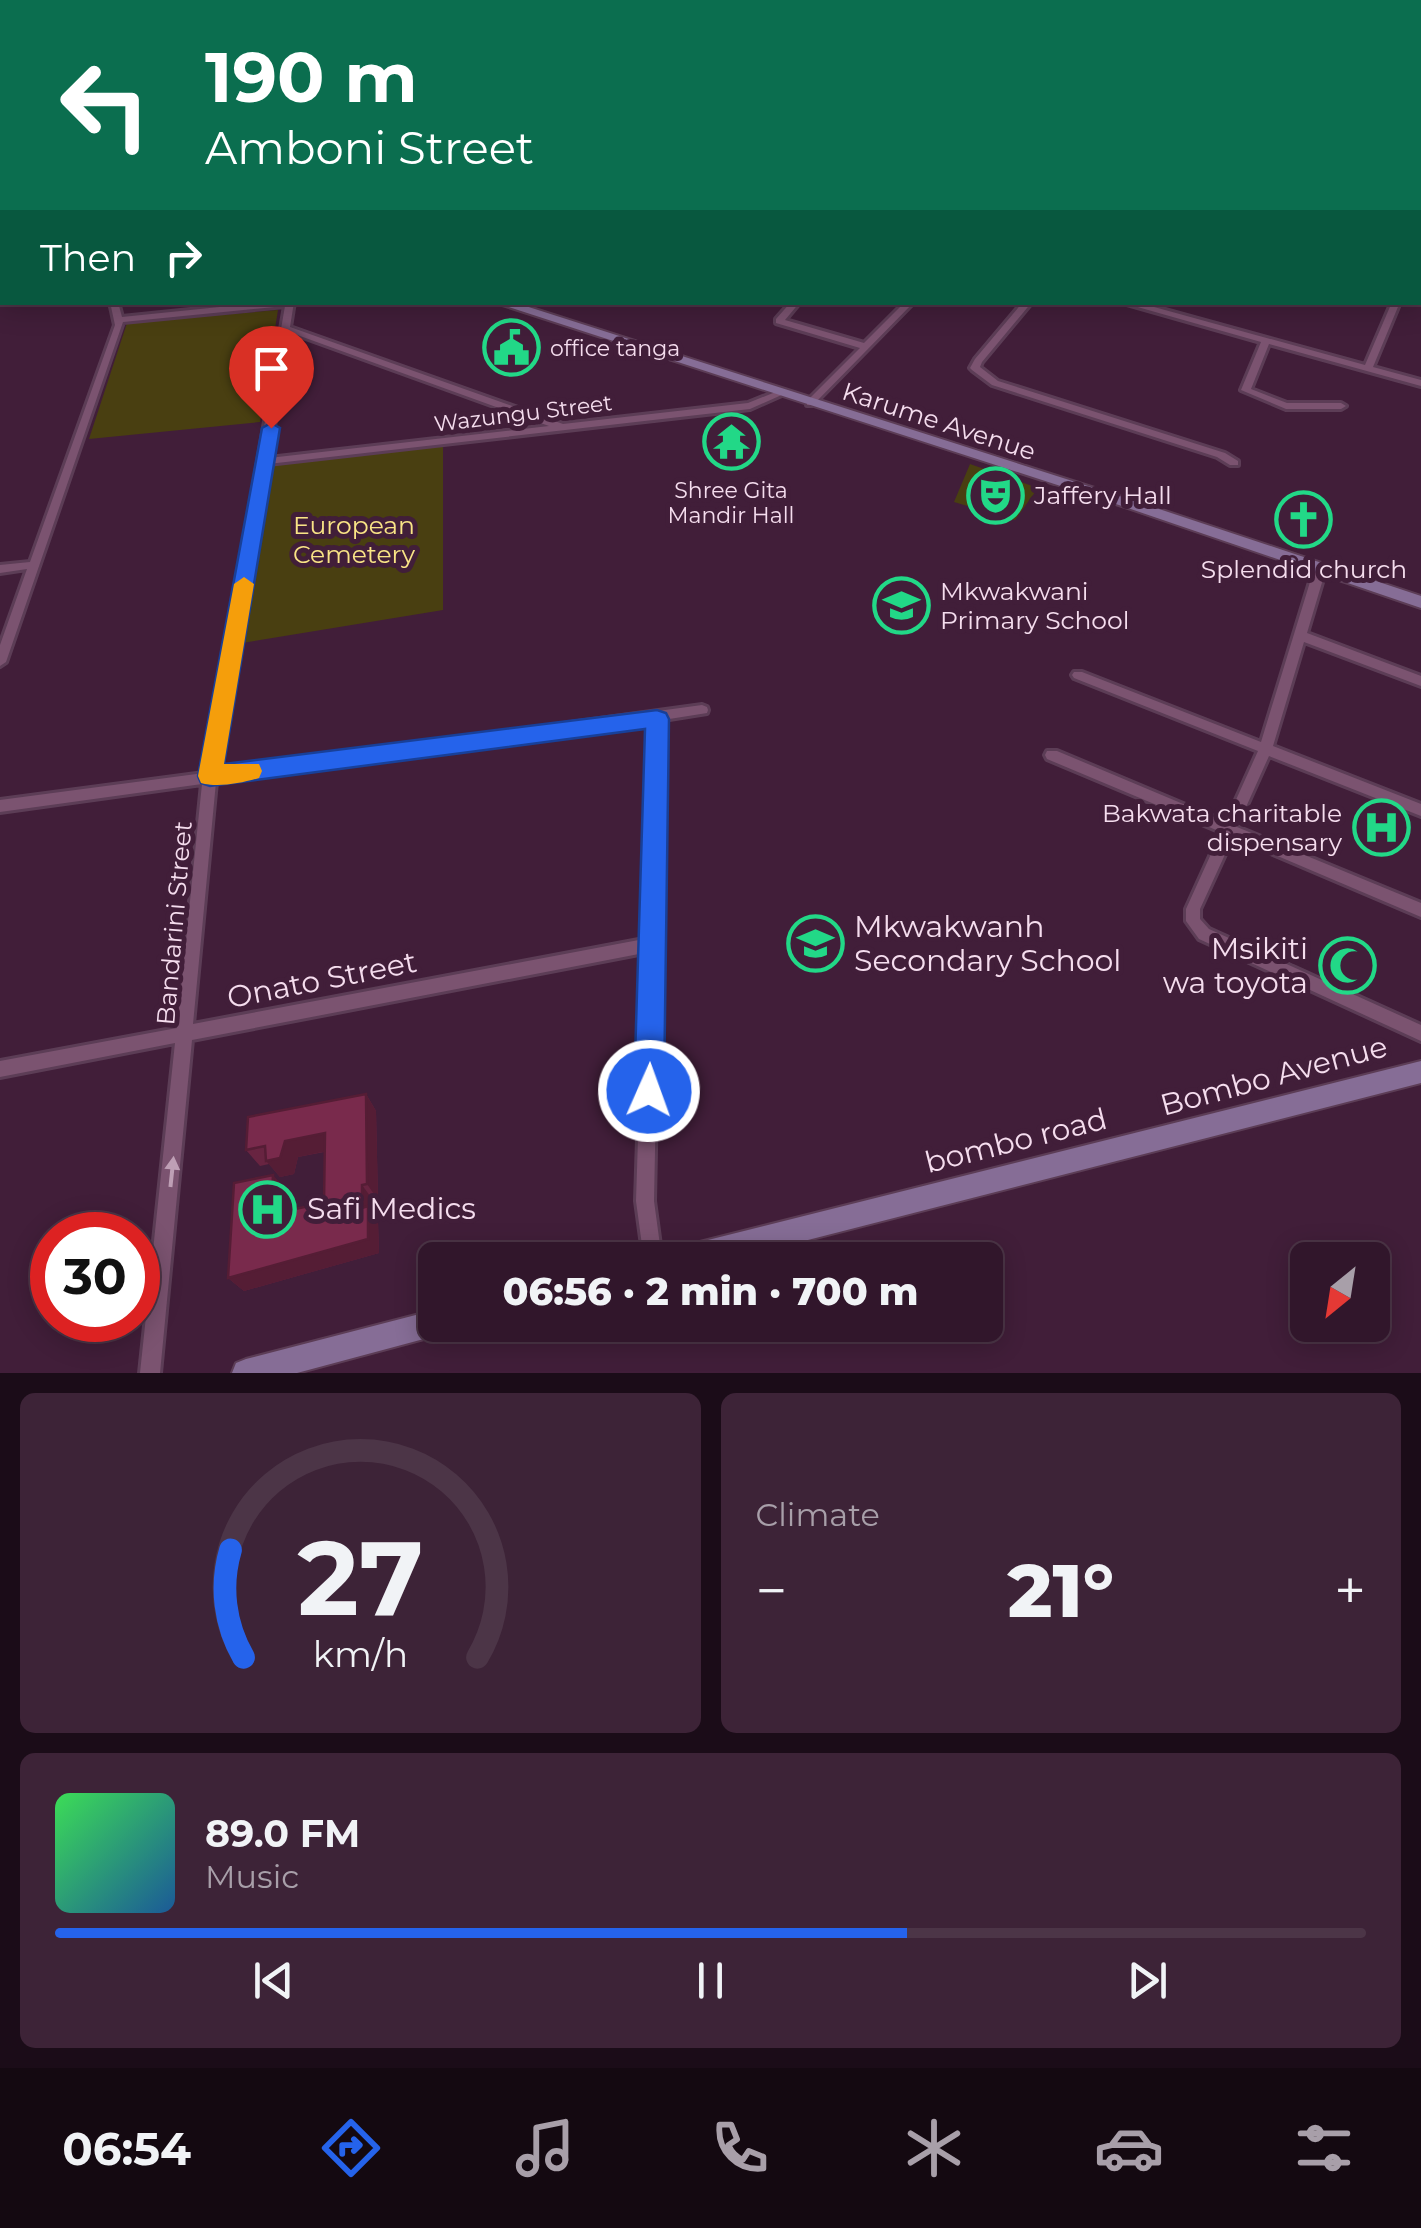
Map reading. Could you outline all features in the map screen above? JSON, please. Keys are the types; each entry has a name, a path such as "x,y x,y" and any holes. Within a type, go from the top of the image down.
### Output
{"main road":[{"name":"Karume Avenue","path":"508,305 1421,602"},
{"name":"Bombo Avenue","path":"1144,1144 1421,1072"},
{"name":"bombo road","path":"749,1242 1144,1144"},
{"path":"246,1373 418,1327"}],"street":[{"path":"0,662 119,320 115,305"},
{"path":"119,320 237,305"},
{"name":"Bandarini Street","path":"150,1373 210,776 290,305"},
{"path":"793,305 780,321 864,346"},
{"path":"810,402 907,305"},
{"path":"1025,305 978,360 975,368 980,374 995,383 1220,455 1234,464"},
{"path":"1135,305 1421,383"},
{"path":"1368,369 1395,305"},
{"path":"288,329 560,426"},
{"path":"1266,342 1245,383 1246,390 1286,406 1341,406"},
{"name":"Wazungu Street","path":"266,461 750,406 781,392"},
{"path":"0,568 33,565"},
{"path":"1320,568 1266,748 1193,909 1197,929 1421,1034"},
{"path":"1299,635 1421,682"},
{"path":"1078,675 1421,810"},
{"path":"0,806 702,710"},
{"path":"651,1242 645,1200 657,719"},
{"path":"1052,755 1421,910"},
{"name":"Onato Street","path":"0,1069 654,944"}],"green space":[{"path":"278,310 260,422 89,439 127,323"},
{"name":"European Cemetery","path":"443,445 443,610 242,643 273,462"},
{"name":"Jaffery Hall","path":"970,464 1038,488 1015,520 954,502"}],"building":[{"name":"Safi Medics","path":"366,1094 367,1184 362,1185 362,1208 368,1206 368,1239 228,1278 234,1183 273,1175 271,1214 324,1203 325,1133 285,1141 280,1158 266,1161 265,1146 246,1150 248,1117"}],"slow traffic":[{"path":"244,584 210,776 250,771"}],"place":[{"name":"office tanga","path":"511,348"},
{"name":"Shree Gita Mandir Hall","path":"731,442"},
{"name":"Jaffery Hall","path":"995,495"},
{"name":"Splendid church","path":"1304,520"},
{"name":"Mkwakwani Primary School","path":"901,605"},
{"name":"Bakwata charitable dispensary","path":"1381,827"},
{"name":"Mkwakwanh Secondary School","path":"815,944"},
{"name":"Msikiti wa toyota","path":"1347,966"},
{"name":"Safi Medics","path":"268,1209"}],"route":[{"path":"271,428 210,776 657,719 649,1091"}]}
